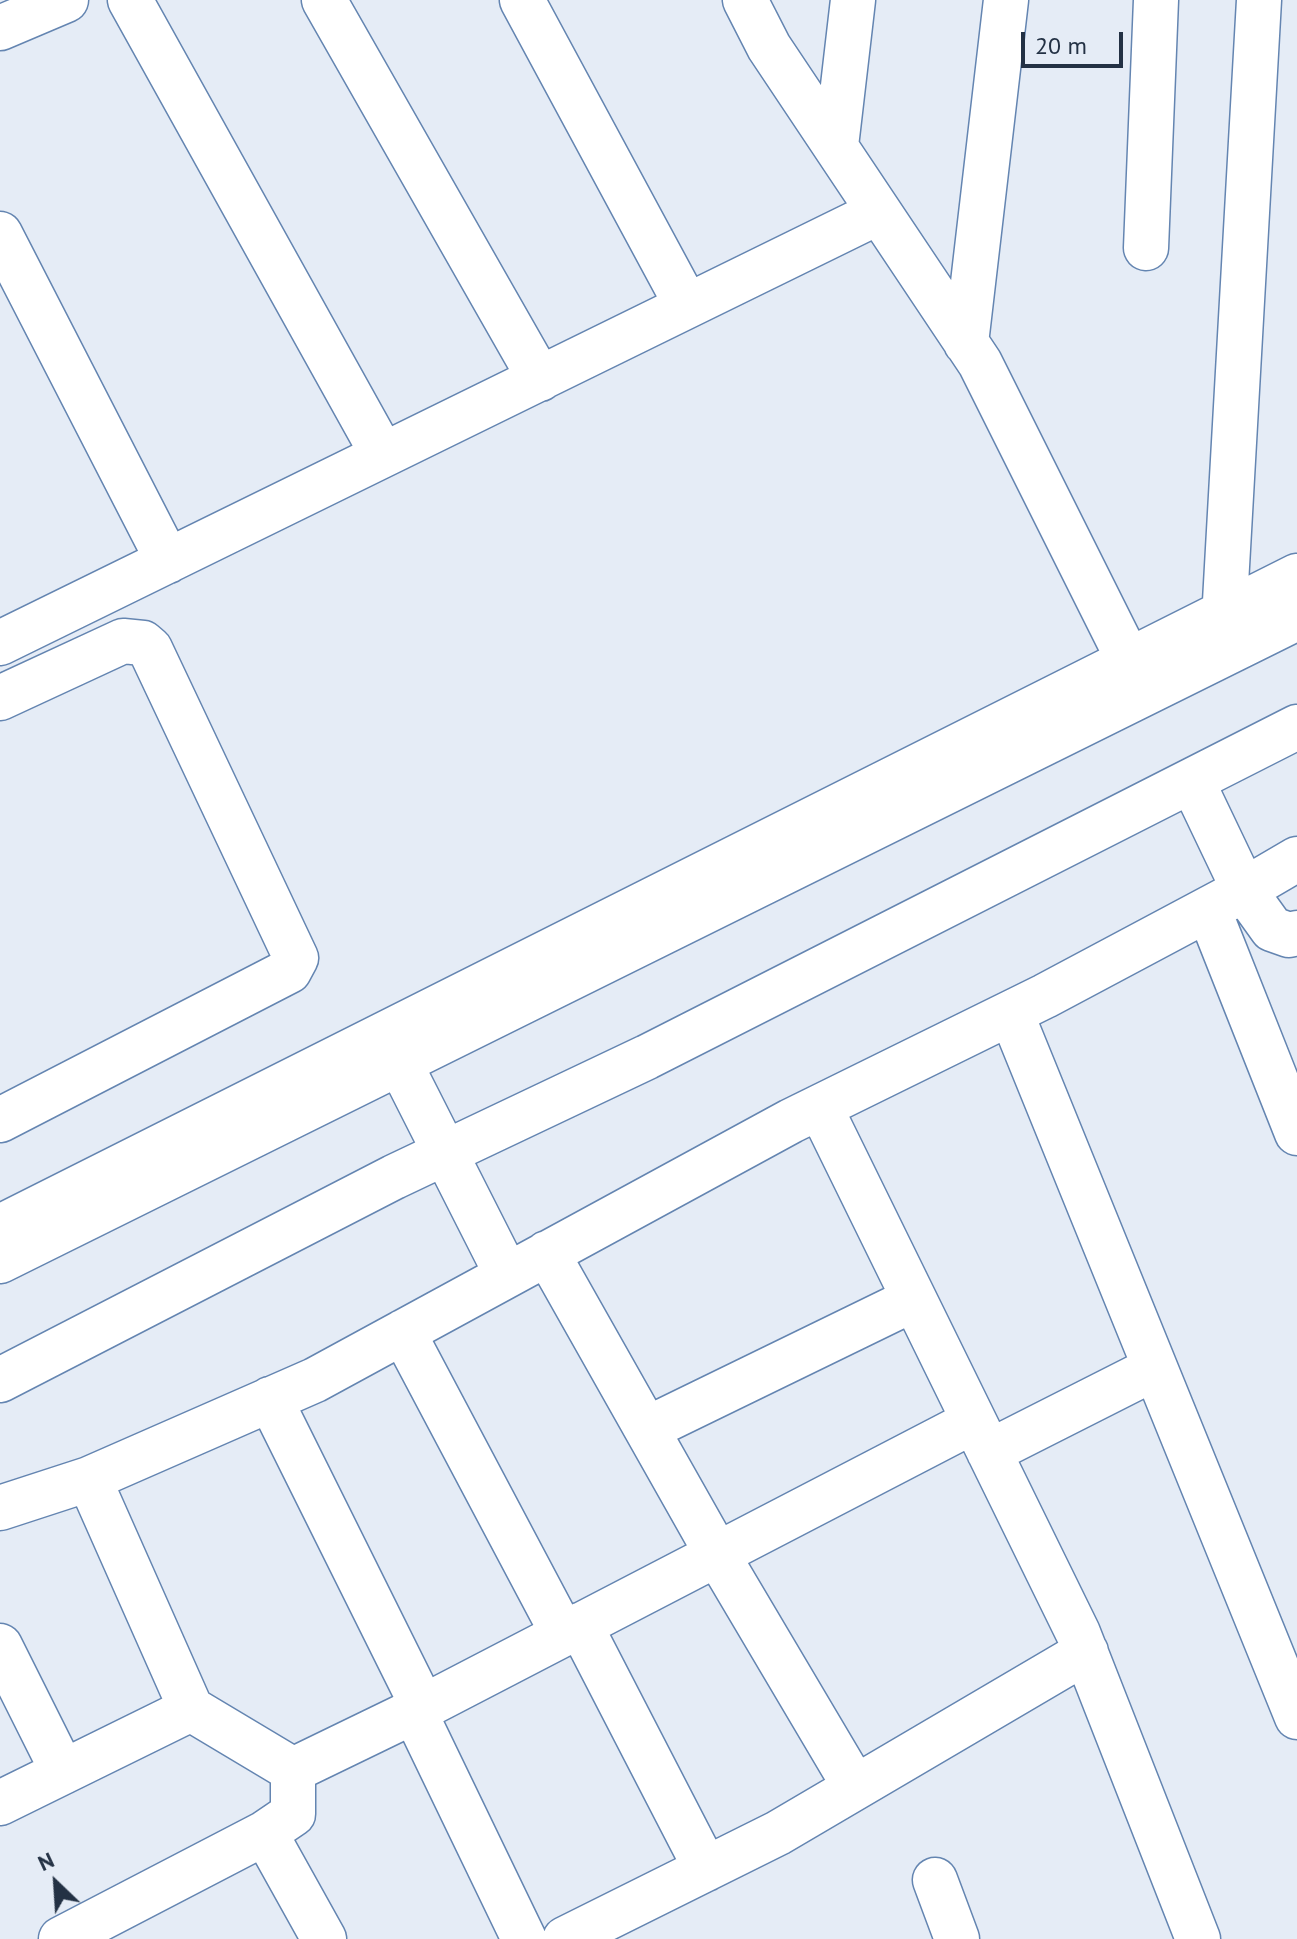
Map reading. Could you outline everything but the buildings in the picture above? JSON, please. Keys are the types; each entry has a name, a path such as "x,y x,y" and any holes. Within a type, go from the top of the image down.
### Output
{"street":[{"path":"0,28 66,0"},
{"path":"130,0 383,455"},
{"path":"324,0 540,379"},
{"path":"522,0 687,306"},
{"path":"745,0 769,47 966,343 1130,663"},
{"path":"836,146 853,0"},
{"path":"966,343 1006,0"},
{"path":"1146,248 1156,0"},
{"path":"1222,655 1259,0"},
{"path":"0,642 879,212"},
{"path":"0,234 168,561"},
{"path":"0,1261 392,1048 1297,576"},
{"path":"0,1227 392,1048 1297,618"},
{"path":"0,698 123,641 134,640 150,649 296,958 289,971 0,1120"},
{"path":"0,1380 444,1153 647,1057 938,906 1297,727"},
{"path":"1192,781 1297,1133"},
{"path":"0,1508 89,1479 315,1380 820,1107 1011,1013 1227,900 1297,859"},
{"path":"1227,900 1272,929 1289,935 1297,933"},
{"path":"1011,1013 1297,1717"},
{"path":"392,1048 507,1275"},
{"path":"820,1107 1086,1652 1198,1939"},
{"path":"547,1253 717,1554 855,1787"},
{"path":"647,1429 914,1299"},
{"path":"403,1332 706,1869"},
{"path":"293,1770 419,1709 717,1554 982,1437 1155,1368"},
{"path":"270,1399 419,1709 524,1939"},
{"path":"89,1479 191,1709 293,1770"},
{"path":"0,1646 63,1772"},
{"path":"565,1939 778,1833 1086,1652"},
{"path":"0,1803 191,1709"},
{"path":"61,1939 117,1926 293,1814 293,1770"},
{"path":"265,1833 324,1939"},
{"path":"935,1880 957,1939"}]}
